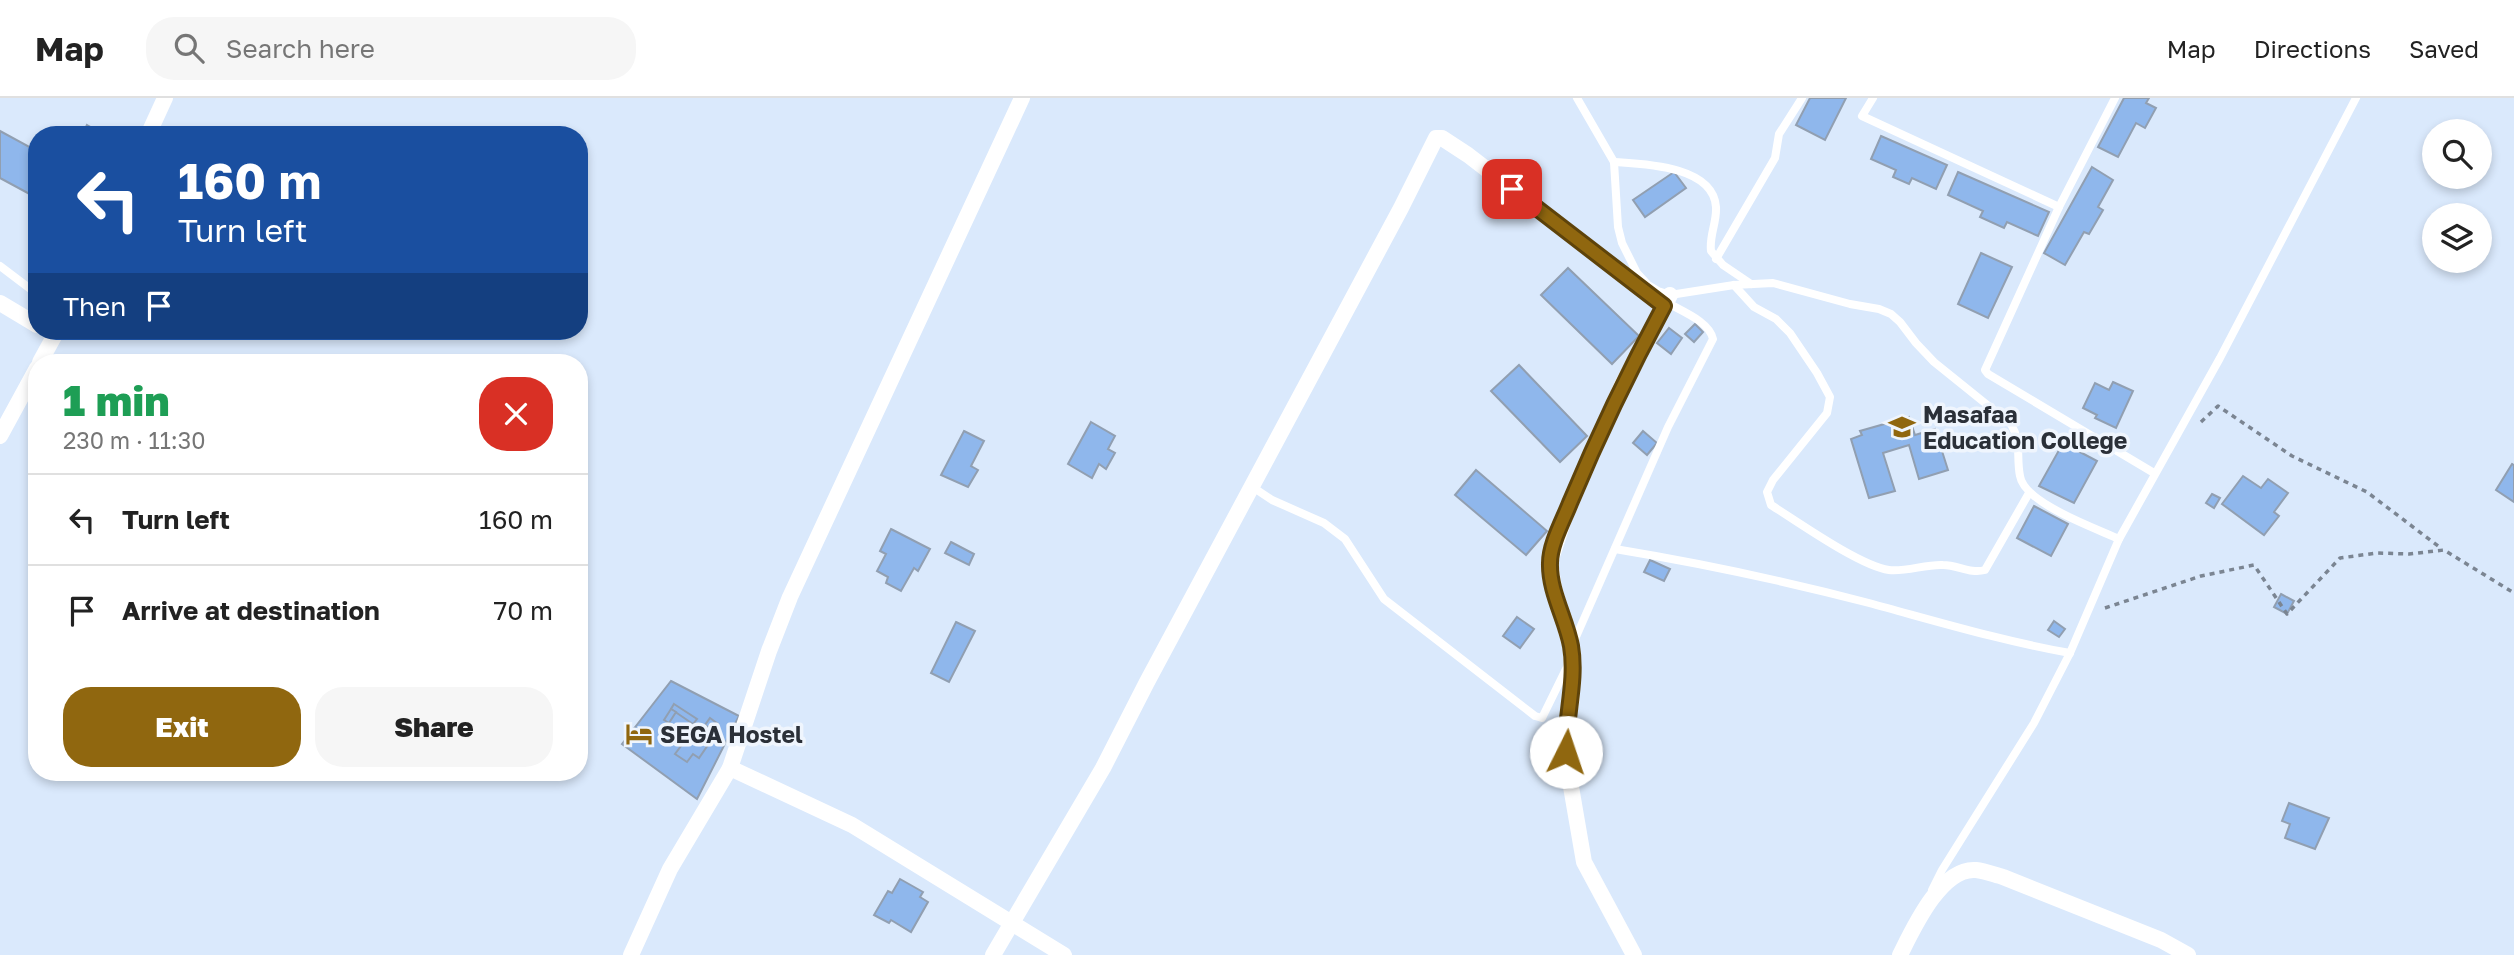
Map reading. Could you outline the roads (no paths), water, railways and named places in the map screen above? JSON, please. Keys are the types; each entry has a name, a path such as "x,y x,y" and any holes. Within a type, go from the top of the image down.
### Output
{"street":[{"path":"152,126 165,98"},
{"path":"631,955 670,869 730,768 790,597 1022,98"},
{"path":"993,955 1103,768 1437,137 1468,155 1667,301 1622,384 1553,548 1550,562 1571,653 1572,698 1565,731 1566,752 1584,862 1634,955"},
{"path":"0,303 28,320"},
{"path":"0,436 28,385"},
{"path":"730,768 852,825 1064,955"},
{"path":"1899,955 1923,908 1962,872 1976,870 2039,891 2161,940 2188,955"}],"lane":[{"path":"1251,486 1272,500 1324,523 1345,539 1384,599 1535,716 1542,718 1668,427 1713,339 1706,326 1667,301 1637,273 1622,243 1618,227 1614,162 1577,98"},
{"path":"1716,259 1776,158 1779,134 1802,98"},
{"path":"1873,98 1863,116 2059,207"},
{"path":"2115,98 2059,207 1988,360 1986,372 2154,473"},
{"path":"1923,908 1942,870 2034,723 2070,653 2119,539 2220,358 2356,98"},
{"path":"1614,162 1649,164 1685,173 1700,180 1712,193 1716,208 1710,246 1716,259 1751,284"},
{"path":"0,266 28,287"},
{"path":"1667,301 1734,285 1773,283 1891,314 1934,362 2011,424 2018,436 2020,478 2029,493 2119,539"},
{"path":"1734,285 1754,307 1776,319 1790,333 1830,397 1827,413 1773,480 1768,492 1771,505 1873,565 1891,570 1946,565 1976,573 1985,570 2029,493"},
{"path":"1615,548 1789,584 2012,642 2070,653"}],"place":[{"name":"Masafaa Education College","path":"1902,427"},
{"name":"SEGA Hostel","path":"639,734"}]}
